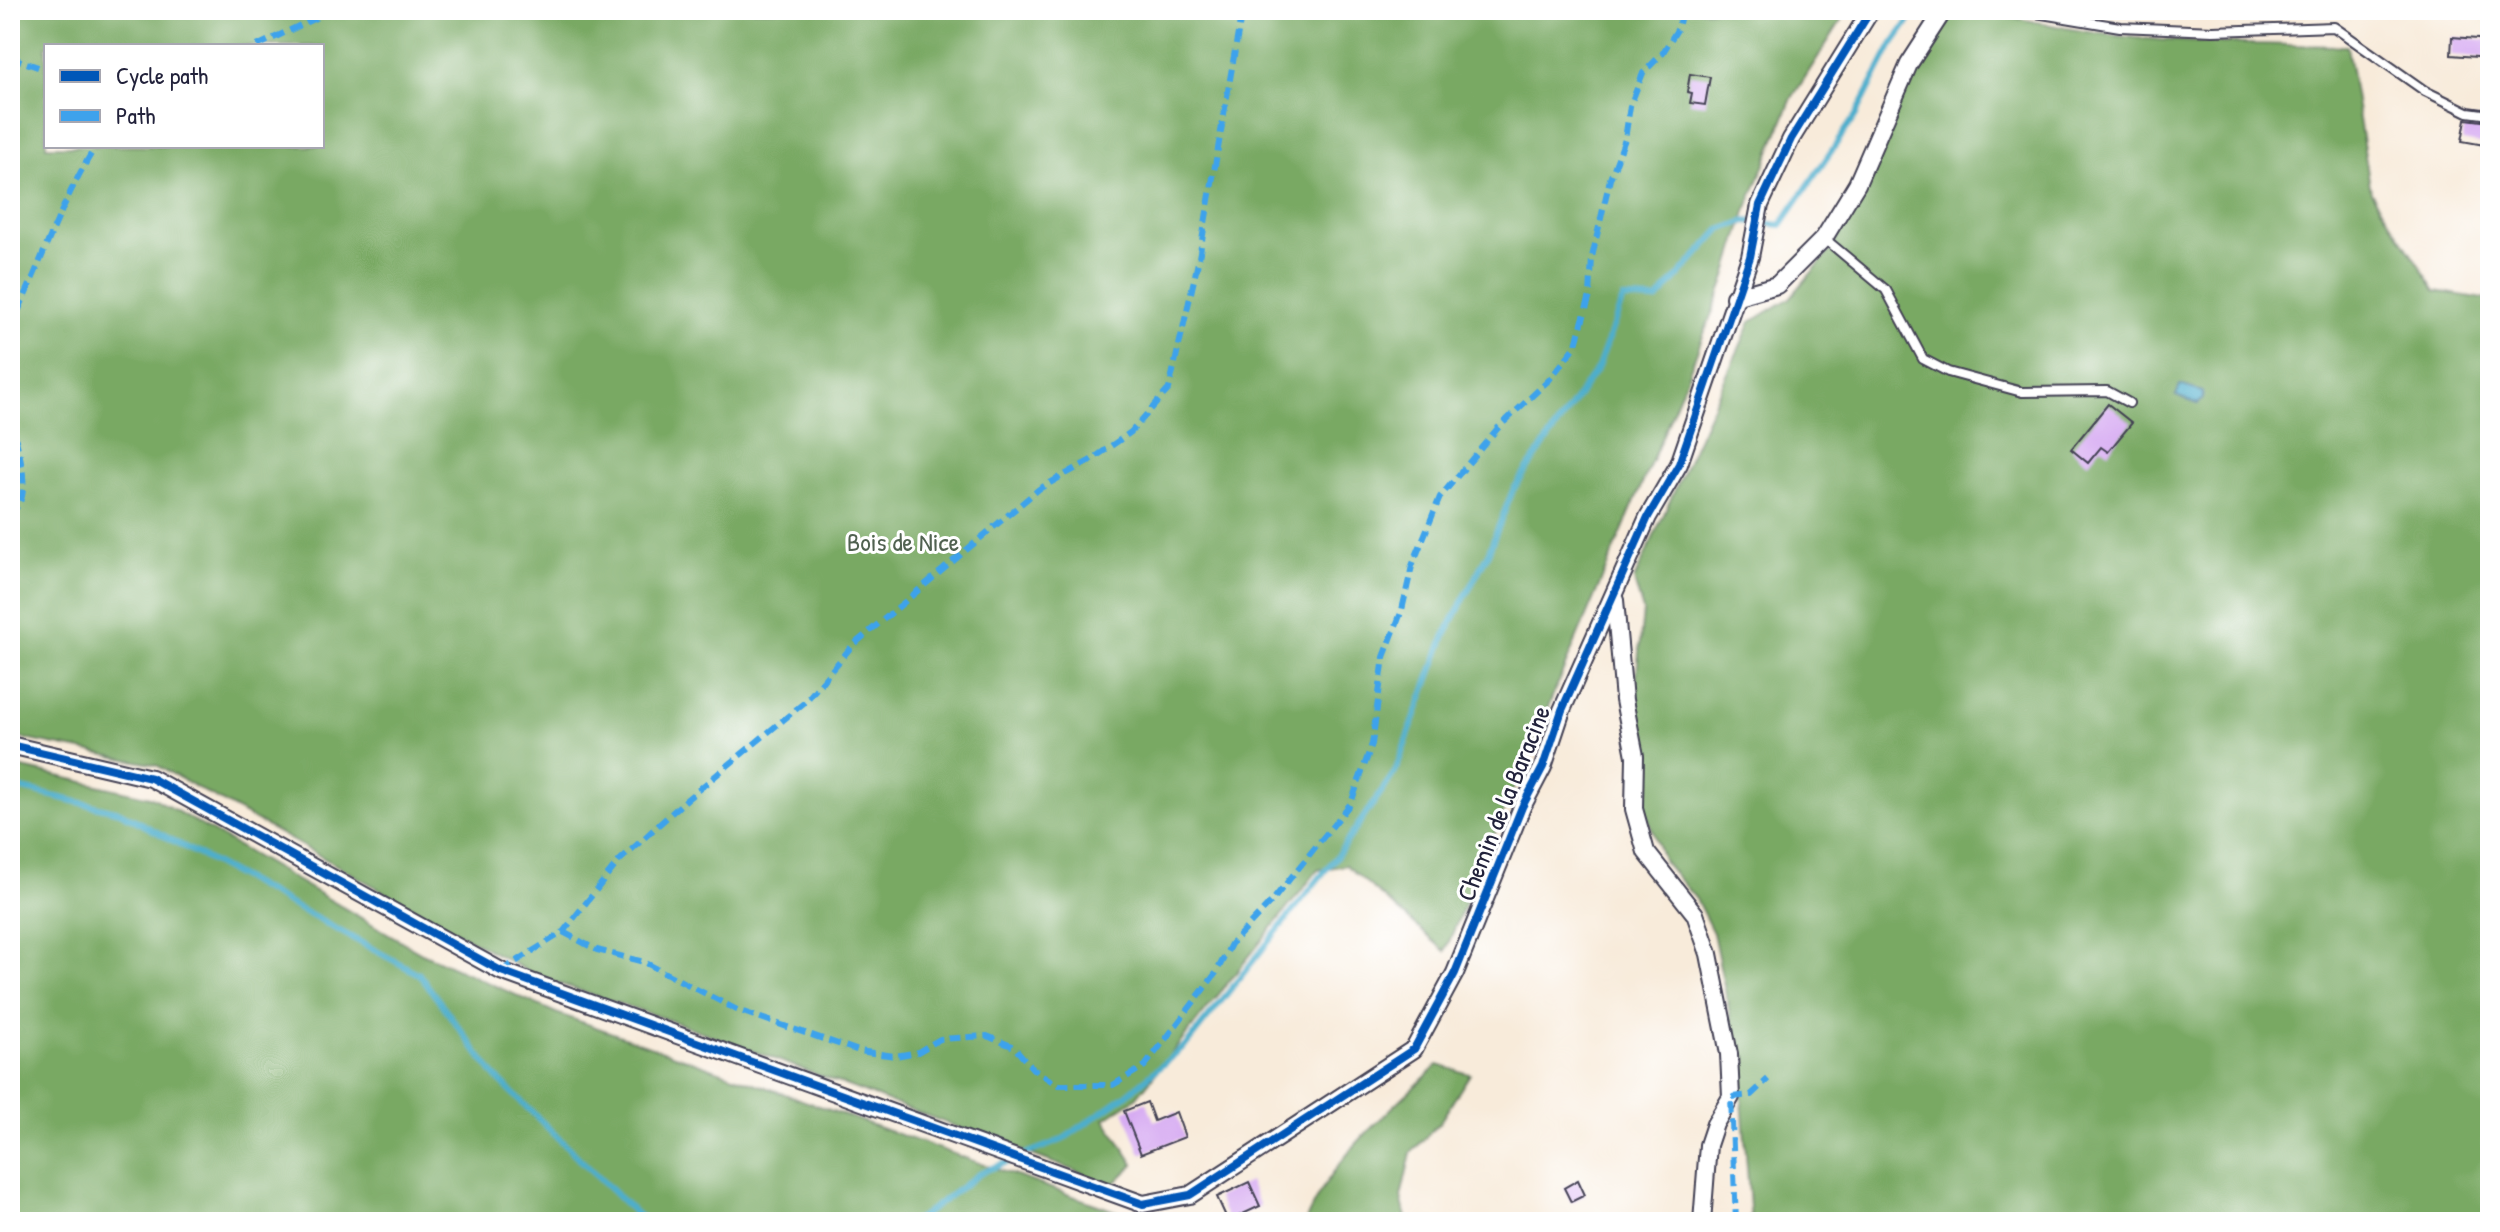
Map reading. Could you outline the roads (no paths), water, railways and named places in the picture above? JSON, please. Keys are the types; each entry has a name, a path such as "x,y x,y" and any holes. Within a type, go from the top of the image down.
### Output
{"street":[{"name":"Chemin de la Baracine","path":"10,745 151,778 501,971 1143,1204 1190,1195 1414,1049 1455,973 1522,807 1543,767 1562,710 1648,517 1679,464 1750,257 1760,205 1791,139 1871,10"},
{"path":"1734,297 1777,285 1824,238 1857,184 1909,64 1944,10"},
{"path":"1614,598 1624,700 1635,756 1634,809 1646,852 1695,914 1709,954 1729,1054 1731,1097 1715,1124 1708,1145 1702,1222"}],"lane":[{"path":"2017,10 2120,27 2213,31 2334,27 2425,91 2468,112 2490,115"},
{"path":"1824,238 1886,290 1923,359 1948,372 2022,392 2107,391 2129,403"}],"water":[{"path":"2180,385 2202,392 2203,399 2198,404 2176,396"}],"waterway":[{"path":"1023,1155 1062,1140 1126,1095 1187,1044 1336,857 1395,772 1445,635 1488,553 1513,490 1598,367 1623,299 1657,300 1720,230 1746,221 1781,225 1856,115 1892,45 1917,10"},
{"path":"10,786 120,812 419,974 495,1076 635,1213 649,1222"},
{"path":"914,1222 982,1172 1013,1160"}],"park label":[{"name":"Bois de Nice","path":"903,541"}]}
